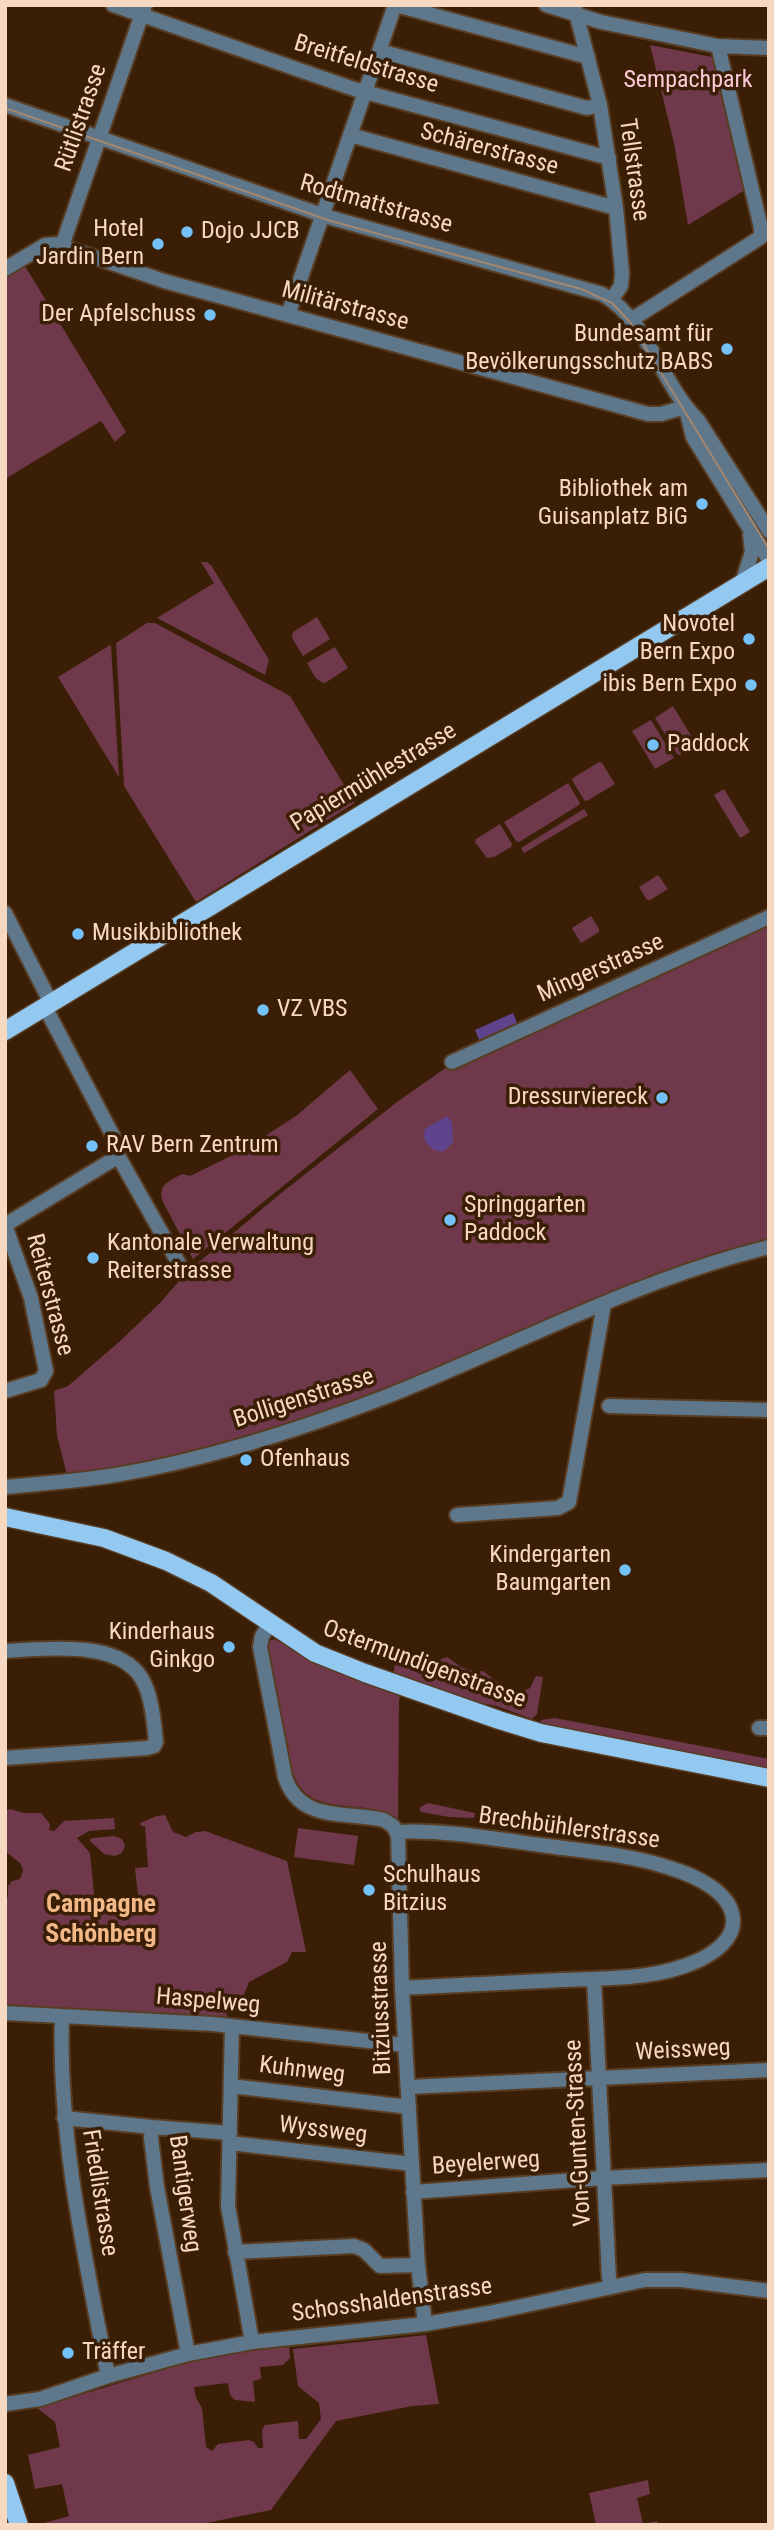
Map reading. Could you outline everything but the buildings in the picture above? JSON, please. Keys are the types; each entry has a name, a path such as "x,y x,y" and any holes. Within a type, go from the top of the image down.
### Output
{"main road":[{"name":"Papiermühlestrasse","path":"5,1031 769,567"},
{"name":"Ostermundigenstrasse","path":"5,1517 104,1538 166,1561 221,1590 303,1647 328,1659 524,1728 769,1778"},
{"path":"5,2483 19,2525"}],"street":[{"name":"Breitfeldstrasse","path":"113,5 144,10 365,92 609,158"},
{"path":"288,315 395,5 588,57"},
{"path":"546,5 718,46 769,48"},
{"name":"Rütlistrasse","path":"62,246 144,10"},
{"name":"Tellstrasse","path":"576,10 600,105 616,208 622,273 621,286 611,300"},
{"path":"631,320 761,237 718,46"},
{"name":"Breitfeldstrasse","path":"380,51 587,108 600,105"},
{"name":"Rodtmattstrasse","path":"5,105 322,215 590,289 611,300 631,320 685,407 698,419 769,531"},
{"name":"Schärerstrasse","path":"350,135 616,208"},
{"path":"8,263 45,245 62,246"},
{"name":"Militärstrasse","path":"62,246 164,281 650,414 661,414 685,407"},
{"name":"Rodtmattstrasse","path":"685,407 693,437 769,560"},
{"path":"736,509 752,544 751,558 742,583"},
{"path":"5,913 9,930 114,1138 118,1147 117,1154 183,1271"},
{"name":"Mingerstrasse","path":"452,1062 769,918"},
{"name":"Reiterstrasse","path":"5,1391 41,1380 46,1371 31,1298 5,1225 117,1154"},
{"name":"Bolligenstrasse","path":"5,1487 120,1474 208,1454 386,1396 679,1274 769,1247"},
{"path":"457,1515 558,1508 569,1502 604,1304"},
{"path":"609,1406 769,1410"},
{"path":"270,1624 262,1636 260,1649 285,1777 292,1794 309,1807 326,1812 383,1820 392,1824 397,1832"},
{"path":"5,1651 45,1649 98,1652 111,1654 125,1661 146,1687 155,1745 147,1748 5,1758"},
{"name":"Brechbühlerstrasse","path":"397,1832 503,1840 649,1862 704,1883 720,1895 731,1910 733,1922 729,1936 719,1948 704,1958 658,1973 594,1979 402,1988"},
{"name":"Bitziusstrasse","path":"397,1832 413,2192 425,2323"},
{"name":"Von-Gunten-Strasse","path":"594,1979 611,2285"},
{"name":"Haspelweg","path":"5,2013 232,2026 405,2045"},
{"name":"Friedlistrasse","path":"62,2016 61,2078 67,2152 108,2376"},
{"path":"232,2026 228,2206 252,2342"},
{"name":"Weissweg","path":"408,2087 769,2070"},
{"name":"Kuhnweg","path":"231,2086 409,2107"},
{"name":"Bantigerweg","path":"64,2118 152,2127 157,2187 188,2354"},
{"name":"Wyssweg","path":"152,2127 412,2164"},
{"name":"Beyelerweg","path":"413,2192 603,2178 769,2170"},
{"path":"235,2252 354,2246 364,2250 380,2266 418,2265"},
{"name":"Schosshaldenstrasse","path":"5,2404 46,2398 108,2376 188,2354 252,2342 425,2323 489,2313 611,2285 672,2279 769,2291"},
{"name":"Schosshaldenstrasse","path":"5,2414 26,2402"}],"green space":[{"name":"Sempachpark","path":"650,45 717,58 748,188 688,225 674,143"},
{"path":"25,266 126,432 115,442 101,421 5,479 5,278"},
{"path":"201,562 211,565 269,660 265,675 157,618 214,583"},
{"path":"317,617 330,639 303,656 292,638 293,632"},
{"path":"147,623 155,623 290,696 355,803 196,902 124,786 116,643"},
{"path":"111,646 119,777 58,677"},
{"path":"335,647 348,668 325,683 314,675 307,663"},
{"name":"Paddock","path":"673,706 696,744 680,755 655,718"},
{"name":"Paddock","path":"651,720 674,758 655,769 632,731"},
{"path":"599,762 615,784 587,801 584,800 572,780"},
{"path":"568,783 579,805 519,842 516,841 504,822"},
{"name":"Paddock","path":"724,789 750,832 740,838 714,795"},
{"path":"584,809 588,815 524,853 521,848"},
{"path":"500,824 512,844 511,847 487,858 475,842 476,839"},
{"path":"658,875 668,889 647,900 639,887"},
{"path":"591,916 599,932 581,943 572,928"},
{"name":"Springgarten Paddock","path":"769,919 769,1241 427,1374 276,1428 173,1456 67,1475 57,1435 54,1391 68,1386 119,1342 159,1304 187,1272 280,1194 397,1102 454,1062"},
{"path":"350,1070 378,1109 193,1259 163,1202 162,1191 165,1184 182,1174 190,1176 243,1150 296,1116"},
{"path":"274,1639 401,1692 398,1821 385,1813 370,1809 324,1802 310,1796 299,1786 292,1769 268,1648 270,1641"},
{"path":"447,1657 464,1668 483,1671 501,1685 522,1692 530,1688 536,1676 543,1677 537,1714 532,1719 497,1706 464,1700 393,1675 396,1658 437,1663"},
{"path":"555,1718 769,1759 769,1769 541,1725 541,1720"},
{"path":"428,1803 475,1813 474,1818 421,1812 419,1808"},
{"path":"10,1809 24,1813 41,1813 50,1824 49,1830 54,1831 64,1821 114,1818 115,1829 89,1831 77,1838 90,1853 95,1904 130,1901 130,1896 138,1895 135,1868 148,1867 145,1826 140,1823 157,1816 165,1815 173,1832 186,1837 205,1831 287,1861 306,1952 292,1952 287,1962 249,1982 241,2002 227,2012 226,2021 5,2009 5,1898 8,1897 8,1886 12,1881 20,1879 23,1870 20,1863 5,1851 5,1811"},
{"path":"298,1828 358,1836 354,1865 294,1857"},
{"path":"114,1836 122,1839 125,1846 122,1853 115,1856 104,1854 89,1840 93,1838"},
{"path":"426,2335 439,2404 412,2406 336,2421 271,2510 196,2525 37,2525 69,2516 62,2484 35,2489 28,2455 60,2447 55,2422 37,2408 189,2362 248,2351 289,2347 290,2358 283,2365 260,2367 261,2379 253,2381 255,2402 235,2400 230,2395 228,2383 194,2387 202,2408 206,2447 212,2451 218,2444 249,2440 258,2448 263,2448 262,2430 265,2425 298,2421 299,2439 306,2439 321,2419 319,2403 298,2386 293,2349"},
{"path":"648,2480 650,2494 637,2498 643,2524 657,2521 658,2525 596,2525 589,2493"}],"shaded area":[{"path":"513,1013 517,1023 479,1040 475,1030"},
{"path":"447,1116 452,1122 453,1142 444,1151 435,1150 426,1142 425,1129"}],"tram line":[{"path":"5,108 331,221 581,289 612,303 630,322 769,549"}],"place":[{"name":"Dojo JJCB","path":"187,232"},
{"name":"Hotel Jardin Bern","path":"158,244"},
{"name":"Der Apfelschuss","path":"210,315"},
{"name":"Bundesamt für Bevölkerungsschutz BABS","path":"727,349"},
{"name":"Bibliothek am Guisanplatz BiG","path":"702,504"},
{"name":"Novotel Bern Expo","path":"749,639"},
{"name":"ibis Bern Expo","path":"751,685"},
{"name":"Paddock","path":"653,745"},
{"name":"Musikbibliothek","path":"78,934"},
{"name":"VZ VBS","path":"263,1010"},
{"name":"Dressurviereck","path":"662,1098"},
{"name":"RAV Bern Zentrum","path":"92,1146"},
{"name":"Springgarten Paddock","path":"450,1220"},
{"name":"Kantonale Verwaltung Reiterstrasse","path":"93,1258"},
{"name":"Ofenhaus","path":"246,1460"},
{"name":"Kindergarten Baumgarten","path":"625,1570"},
{"name":"Kinderhaus Ginkgo","path":"229,1647"},
{"name":"Schulhaus Bitzius","path":"369,1890"},
{"name":"Träffer","path":"68,2353"}],"district":[{"name":"Campagne Schönberg","path":"101,1920"}]}
